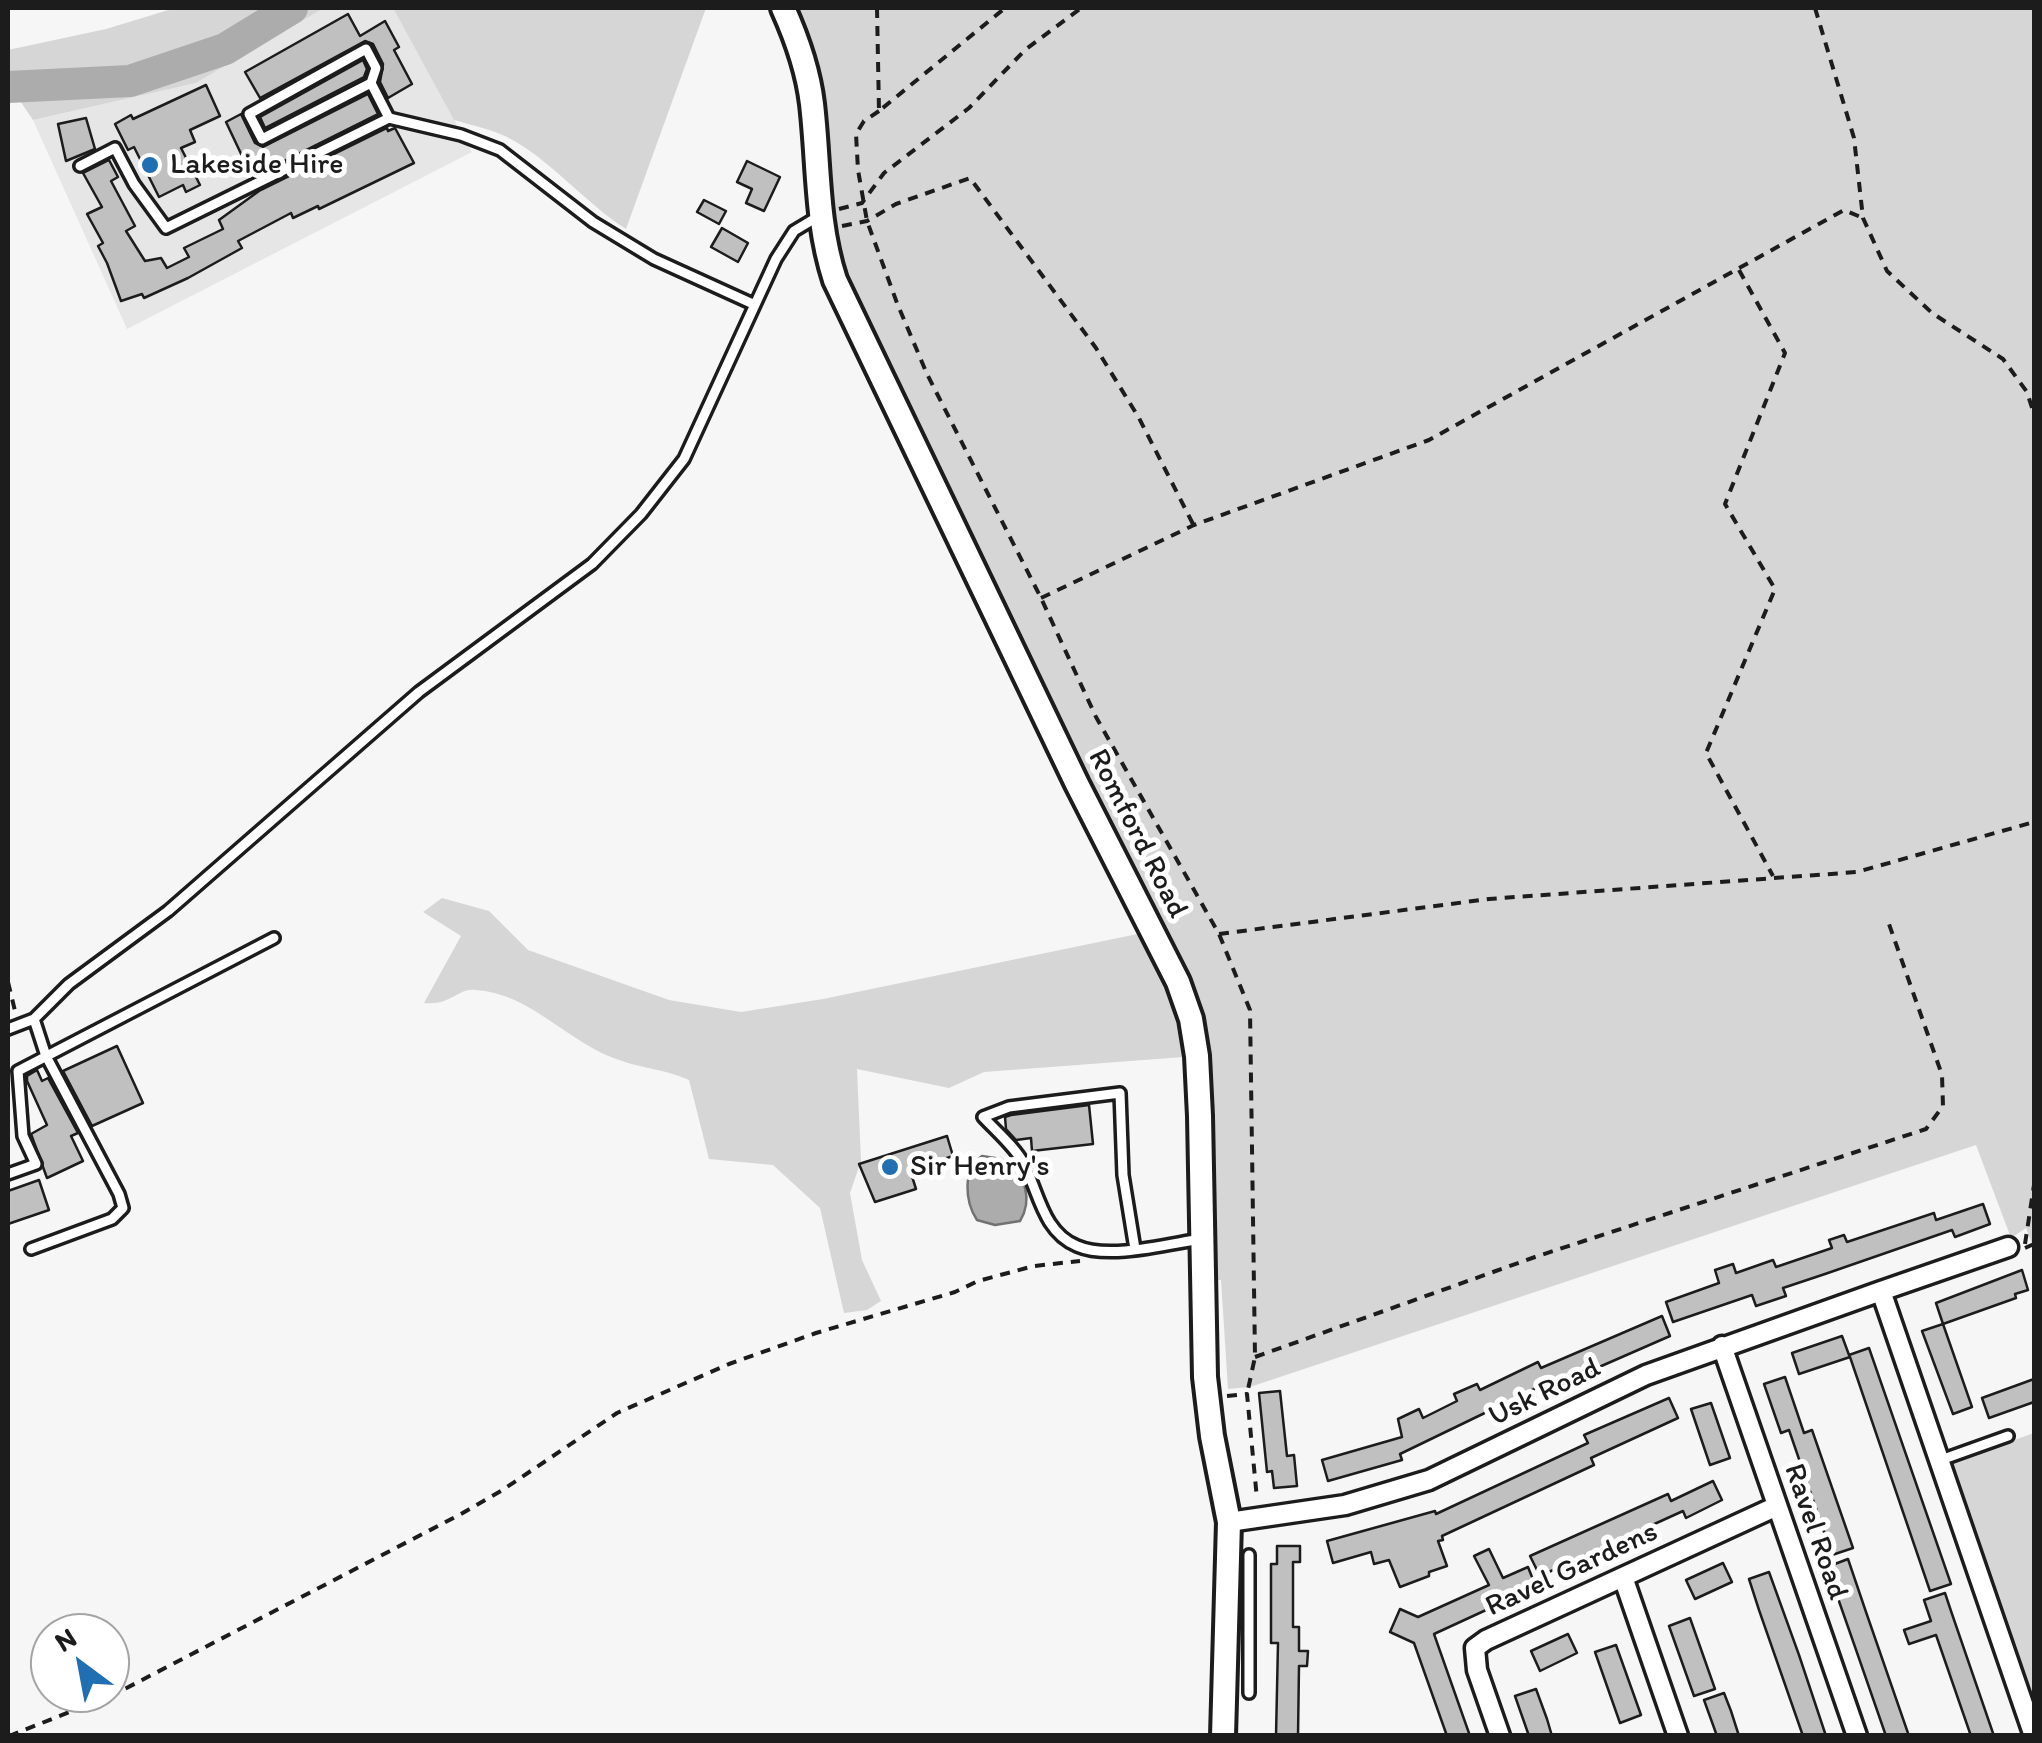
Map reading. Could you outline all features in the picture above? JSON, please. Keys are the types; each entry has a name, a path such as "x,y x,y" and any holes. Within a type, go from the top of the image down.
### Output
{"street":[{"name":"Romford Road","path":"784,8 809,88 827,256 847,310 1077,784 1178,982 1191,1019 1198,1056 1206,1377 1239,1594 1238,1651 1224,1736"},
{"name":"Usk Road","path":"1229,1522 1345,1506 1429,1480 1602,1394 1722,1346 2008,1247"},
{"path":"1881,1291 2034,1736"},
{"name":"Ravel Road","path":"1722,1346 1857,1736"},
{"name":"Ravel Gardens","path":"1500,1736 1477,1670 1475,1648 1777,1506"},
{"path":"1623,1577 1678,1736"}],"lane":[{"path":"366,49 376,68 370,83 262,140 248,114 366,49"},
{"path":"370,83 389,118"},
{"path":"80,166 115,148 134,184 166,228 389,118 461,135 500,150 594,222 654,260 753,304"},
{"path":"8,1028 34,1019 69,984 168,910 419,692 592,564 641,514 684,459 753,304 794,231 820,215"},
{"path":"8,1174 36,1164 23,1136 18,1071 274,938"},
{"path":"31,1249 112,1219 123,1208 46,1056 34,1019"},
{"path":"1135,1250 1124,1175 1120,1094 1009,1107 983,1117 1022,1160 1049,1222 1078,1247 1135,1250 1201,1239"},
{"path":"1938,1461 2008,1436"},
{"path":"1239,1594 1249,1556"},
{"path":"1238,1651 1249,1693"}],"path":[{"path":"877,8 879,111"},
{"path":"1005,8 864,121 856,134 862,202 896,303 927,374 1041,598 1096,717 1219,934 1250,1010 1255,1358 1247,1394 1259,1519"},
{"path":"820,215 862,202 884,173 969,108 1026,50 1081,8"},
{"path":"1816,8 1854,138 1863,218 1887,271 1932,313 2004,360 2027,392 2034,414"},
{"path":"867,221 896,204 970,178 1096,348 1139,418 1194,525"},
{"path":"1041,598 1194,525 1429,440 1844,210 1863,218"},
{"path":"1739,270 1785,354 1725,504 1775,589 1706,752 1774,877"},
{"path":"1219,934 1489,898 1856,872 2034,822"},
{"path":"1255,1358 1535,1257 1926,1128 1943,1106 1942,1075 1888,924"},
{"path":"8,982 19,1024"},
{"path":"2034,1185 2024,1248 2034,1244"},
{"path":"8,1736 115,1694 444,1523 501,1491 604,1420 678,1385 816,1333 956,1292 978,1281 1034,1266 1080,1261 1096,1250"},
{"path":"1222,1396 1247,1394"}],"shaded area":[{"path":"175,8 324,8 196,83 33,120 8,83 8,50 106,29"},
{"path":"324,8 393,8 472,152 127,329 33,120 196,83"},
{"path":"393,8 706,8 626,229 522,146 494,132 454,120"},
{"path":"778,8 2034,8 2034,1249 2026,1228 2011,1238 1976,1145 1250,1387 1228,1389 1221,1280 1202,1281 1197,1056 984,1072 949,1088 857,1069 861,1161 850,1193 862,1260 881,1301 867,1310 844,1313 820,1208 773,1165 709,1159 689,1080 603,1053 533,1010 496,993 469,990 441,1002 424,1003 461,936 423,912 442,898 489,911 528,950 669,1000 741,1012 823,999 1152,931 847,310 812,104"},
{"path":"982,1156 1008,1160 1019,1173 1026,1197 1020,1221 995,1225 977,1220 970,1204 968,1177"},
{"path":"2034,1433 2034,1701 1952,1462"}],"building":[{"path":"348,14 360,36 385,21 399,47 394,50 412,84 388,98 380,82 383,64 373,44 365,41 260,98 245,72"},
{"path":"363,60 367,69 364,77 265,128 260,117"},
{"path":"206,85 220,116 190,130 195,142 181,148 200,185 186,192 183,185 159,197 134,147 128,150 115,124"},
{"path":"368,94 378,114 252,177 226,122 241,114 255,143 263,147"},
{"path":"86,118 95,149 66,161 58,124"},
{"path":"387,128 395,128 414,163 319,209 318,206 293,218 291,213 238,241 242,248 188,278 144,298 142,294 121,301 98,246 103,243 87,214 102,207 83,173 109,160 118,177 111,181 135,226 126,231 145,261 161,258 167,268 189,257 184,248 223,229 219,220 259,191"},
{"path":"747,161 780,177 764,211 746,203 752,189 737,182"},
{"path":"704,200 726,211 719,224 697,212"},
{"path":"722,228 748,243 738,262 711,247"},
{"path":"117,1046 143,1103 92,1126 63,1071"},
{"path":"37,1070 42,1081 48,1078 78,1133 71,1136 83,1161 47,1178 31,1134 47,1125 27,1081 27,1076"},
{"path":"1089,1105 1093,1144 1032,1151 1031,1138 1016,1140 1006,1129 1005,1117 1011,1115"},
{"name":"Sir Henry's","path":"947,1136 953,1156 910,1170 916,1189 875,1202 859,1164"},
{"path":"39,1180 49,1210 8,1224 8,1191"},
{"path":"1983,1204 1990,1224 1955,1237 1952,1230 1783,1288 1786,1296 1756,1306 1752,1295 1673,1322 1666,1302 1719,1283 1715,1270 1733,1264 1736,1273 1773,1260 1776,1267 1832,1248 1829,1240 1844,1235 1847,1242 1934,1213 1936,1220"},
{"path":"2022,1270 2028,1290 1943,1324 1936,1303"},
{"path":"1662,1316 1670,1336 1558,1385 1555,1379 1400,1454 1402,1460 1328,1481 1322,1460 1402,1437 1398,1419 1419,1409 1423,1418 1457,1401 1454,1394 1477,1384 1480,1390 1538,1362 1541,1368"},
{"path":"1943,1324 1972,1407 1953,1414 1922,1331"},
{"path":"1842,1336 1849,1355 1869,1348 1951,1584 1930,1591 1850,1357 1799,1374 1792,1353"},
{"path":"1785,1377 1804,1433 1812,1430 1853,1548 1832,1555 1789,1430 1781,1433 1764,1384"},
{"path":"2034,1379 2034,1402 1989,1418 1982,1398"},
{"path":"1280,1391 1287,1456 1294,1455 1297,1486 1274,1488 1272,1471 1267,1472 1259,1393"},
{"path":"1669,1398 1678,1418 1591,1458 1594,1465 1442,1536 1443,1540 1438,1541 1447,1566 1429,1572 1429,1576 1400,1587 1389,1560 1374,1564 1371,1552 1333,1563 1327,1541 1435,1511 1436,1514 1588,1443 1584,1435"},
{"path":"1711,1403 1730,1458 1710,1465 1691,1409"},
{"path":"1713,1481 1722,1500 1686,1518 1683,1511 1540,1576 1530,1556 1668,1494 1671,1501"},
{"path":"1277,1546 1300,1546 1300,1562 1293,1562 1293,1627 1299,1627 1299,1651 1308,1651 1307,1666 1299,1666 1298,1736 1276,1736 1278,1643 1271,1643 1271,1564 1277,1564"},
{"path":"1489,1549 1503,1578 1528,1567 1536,1587 1434,1634 1470,1736 1447,1736 1414,1643 1390,1632 1400,1609 1418,1617 1489,1585 1474,1556"},
{"path":"1848,1559 1909,1736 1886,1736 1827,1567"},
{"path":"1723,1563 1732,1582 1695,1599 1686,1580"},
{"path":"1769,1572 1826,1736 1803,1736 1759,1610 1749,1579"},
{"path":"1945,1593 1994,1736 1971,1736 1936,1635 1909,1644 1904,1630 1931,1621 1924,1600"},
{"path":"1690,1618 1715,1689 1694,1696 1669,1626"},
{"path":"1568,1634 1577,1653 1540,1671 1531,1651"},
{"path":"1616,1645 1641,1715 1620,1723 1595,1652"},
{"path":"1536,1689 1552,1736 1529,1736 1515,1696"},
{"path":"1724,1693 1739,1736 1717,1736 1704,1700"}],"waterway":[{"path":"8,87 130,81 225,49 292,8"}],"place":[{"name":"Lakeside Hire","path":"150,165"},
{"name":"Sir Henry's","path":"890,1167"}]}
